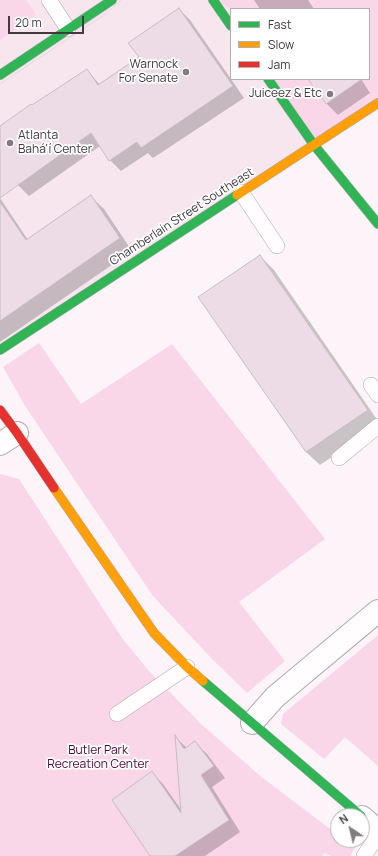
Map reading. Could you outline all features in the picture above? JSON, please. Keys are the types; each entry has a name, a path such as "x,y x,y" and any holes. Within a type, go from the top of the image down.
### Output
{"street":[{"path":"0,75 112,0"},
{"path":"213,0 230,25"},
{"path":"269,80 314,145 378,224"},
{"name":"Chamberlain Street Southeast","path":"0,350 378,103"},
{"path":"0,410 8,439 154,633 187,667 352,808"},
{"path":"252,723 275,697 378,611"},
{"path":"370,824 378,831"}],"lane":[{"path":"51,1 68,29"},
{"path":"241,192 277,246"},
{"path":"339,458 378,426"},
{"path":"116,714 187,667"},
{"path":"364,856 378,835"}],"shaded area":[{"path":"0,0 378,0 378,102 0,350"}],"green space":[{"path":"0,0 26,0 36,15 0,40"},
{"path":"217,0 378,0 378,102 314,145 271,80 370,80 370,8 230,8"},
{"path":"39,343 81,404 172,344 325,539 239,602 285,661 247,693 212,659 153,596 27,409 3,367"},
{"name":"Butler Park Recreation Center","path":"0,474 19,479 122,638 148,670 200,723 259,775 330,829 330,848 355,848 350,856 331,856 324,853 322,856 0,856"},
{"path":"378,635 378,766 345,737 324,759 281,724 283,714"}],"building":[{"path":"179,8 233,86 141,148 137,142 109,161 91,133 0,198 0,126 31,104 32,105 87,69 98,85 139,57 128,43"},
{"name":"Juiceez & Etc","path":"309,80 361,80 326,104"},
{"path":"91,195 120,238 0,321 0,202 26,240"},
{"path":"260,255 368,410 306,452 198,297"},
{"path":"175,735 184,749 195,741 214,766 201,775 229,820 175,856 150,856 112,800 152,771 181,813"}],"tram line":[{"path":"0,84 107,13 121,0"}],"traffic: fast":[{"path":"0,75 112,0"},
{"path":"213,0 230,25"},
{"path":"269,80 314,145 378,224"},
{"path":"0,350 237,195"},
{"path":"203,681 352,808"}],"traffic: slow":[{"path":"237,195 378,103"},
{"path":"54,488 154,633 203,681"}],"traffic: jam":[{"path":"0,410 54,488"}],"place":[{"name":"Warnock For Senate","path":"186,72"},
{"name":"Juiceez & Etc","path":"330,94"},
{"name":"Atlanta Bahá'í Center","path":"10,143"}]}
